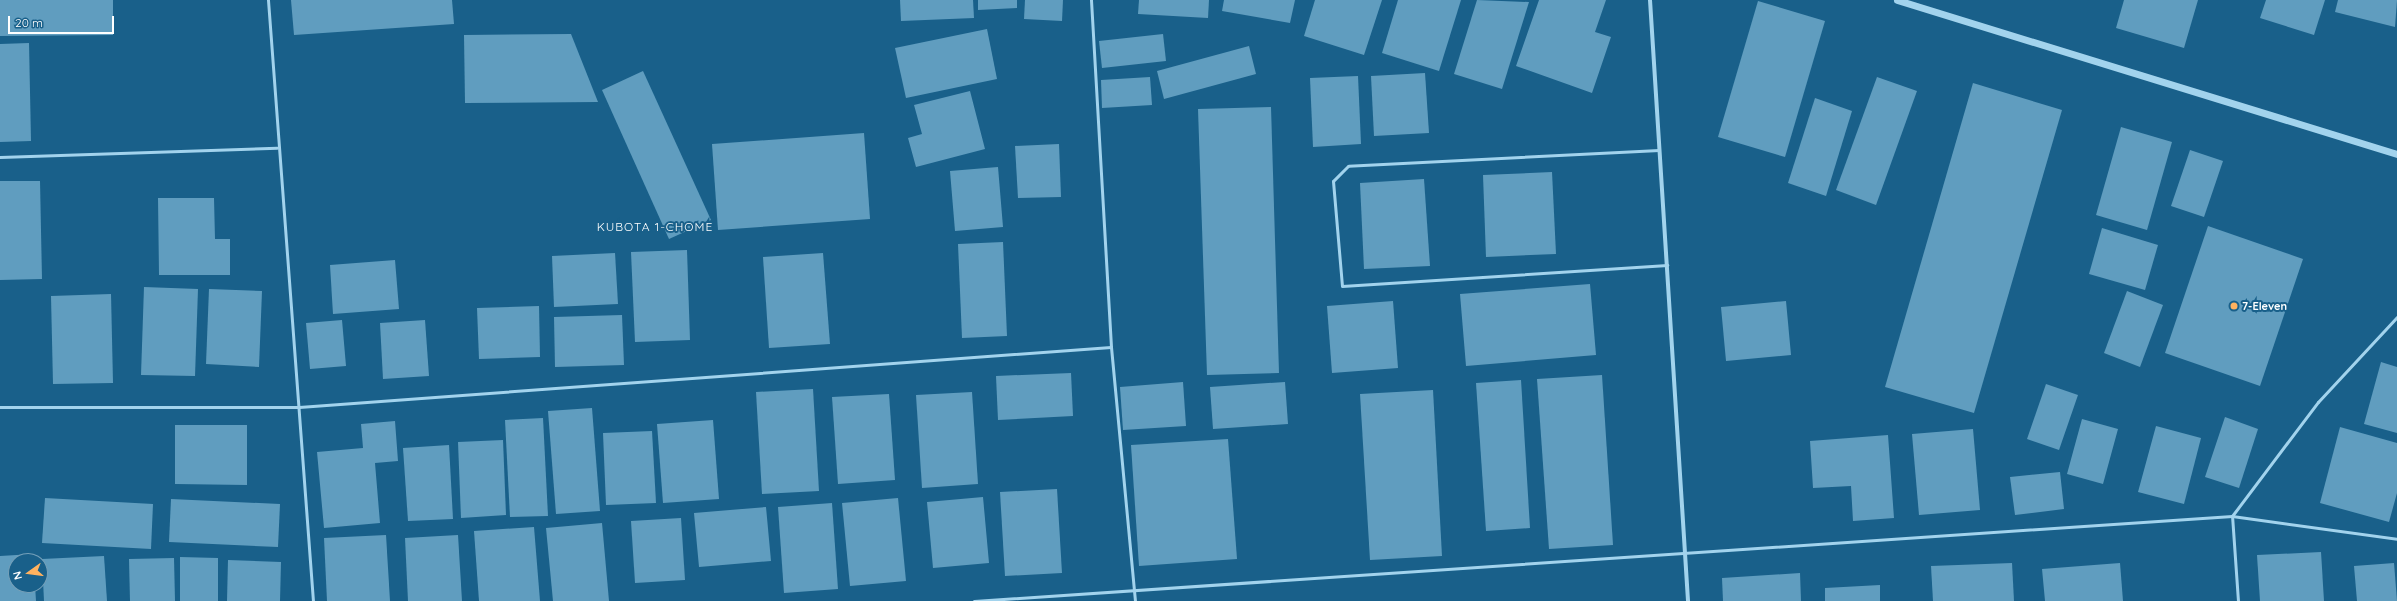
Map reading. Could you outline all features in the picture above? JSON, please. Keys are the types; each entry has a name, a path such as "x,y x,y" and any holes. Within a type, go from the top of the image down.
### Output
{"street":[{"path":"1650,0 1688,601"},
{"path":"1897,0 2397,154"}],"lane":[{"path":"268,0 277,148 299,407 313,601"},
{"path":"1091,0 1111,347 1134,601"},
{"path":"0,157 277,148"},
{"path":"1659,150 1348,166 1333,181 1342,286 1667,265"},
{"path":"2238,601 2232,516 2318,402 2397,316"},
{"path":"0,407 299,407 1111,347"},
{"path":"974,601 2232,516 2397,539"}],"building":[{"path":"0,0 113,0 113,35 0,36"},
{"path":"291,0 452,0 454,24 294,35"},
{"path":"900,0 973,0 974,18 901,21"},
{"path":"978,0 1017,0 1017,8 978,10"},
{"path":"1025,0 1063,0 1062,21 1024,19"},
{"path":"1139,0 1209,0 1208,18 1138,14"},
{"path":"1224,0 1295,0 1290,23 1222,11"},
{"path":"1315,0 1382,0 1364,55 1304,36"},
{"path":"1398,0 1461,0 1439,71 1382,53"},
{"path":"1477,0 1529,2 1502,89 1454,74"},
{"path":"1539,0 1606,0 1595,32 1611,37 1592,93 1516,66"},
{"path":"2124,0 2198,0 2184,48 2116,28"},
{"path":"2266,0 2325,0 2314,35 2260,18"},
{"path":"2338,0 2397,0 2395,27 2335,12"},
{"path":"1758,1 1825,21 1785,157 1718,137"},
{"path":"987,29 997,79 906,98 895,48"},
{"path":"571,34 598,102 465,103 464,35"},
{"path":"1163,34 1166,61 1102,68 1099,41"},
{"path":"29,43 31,141 0,142 0,44"},
{"path":"1249,46 1256,74 1164,99 1157,71"},
{"path":"643,71 711,220 669,239 602,90"},
{"path":"1425,73 1429,133 1374,136 1371,76"},
{"path":"1358,76 1361,144 1313,147 1310,78"},
{"path":"1150,77 1152,105 1102,108 1101,80"},
{"path":"1877,77 1917,91 1876,205 1836,190"},
{"path":"1973,83 2062,110 1974,413 1885,387"},
{"path":"970,91 985,149 916,167 908,138 922,134 914,105"},
{"path":"1815,98 1852,111 1826,196 1788,183"},
{"path":"1271,107 1279,373 1207,375 1198,109"},
{"path":"2121,127 2172,142 2147,230 2096,215"},
{"path":"864,133 870,219 718,230 712,144"},
{"path":"1059,144 1061,197 1018,198 1015,146"},
{"path":"2190,150 2223,161 2204,217 2171,206"},
{"path":"998,167 1003,227 955,231 950,171"},
{"path":"1552,172 1556,254 1486,257 1483,175"},
{"path":"1424,179 1430,266 1364,269 1360,183"},
{"path":"0,181 40,181 42,279 0,280"},
{"path":"158,198 214,198 215,239 230,239 230,275 159,275"},
{"name":"7-Eleven","path":"2208,226 2303,259 2260,386 2165,353"},
{"path":"2102,228 2158,245 2145,290 2089,274"},
{"path":"1003,242 1007,336 962,338 958,244"},
{"path":"687,250 690,340 635,342 631,252"},
{"path":"615,253 618,304 554,307 552,256"},
{"path":"823,253 830,344 769,348 763,257"},
{"path":"395,260 399,309 333,314 330,265"},
{"path":"1590,284 1596,355 1466,366 1460,294"},
{"path":"144,287 198,289 195,376 141,375"},
{"path":"209,289 262,291 259,367 206,364"},
{"path":"2127,291 2163,305 2140,367 2104,353"},
{"path":"111,294 113,383 53,384 51,296"},
{"path":"1393,301 1398,368 1332,373 1327,306"},
{"path":"1786,301 1791,355 1726,361 1721,307"},
{"path":"539,306 540,357 479,359 477,308"},
{"path":"622,315 624,365 555,367 554,317"},
{"path":"342,320 346,366 310,369 306,323"},
{"path":"425,320 429,376 383,379 380,323"},
{"path":"2381,362 2397,367 2397,433 2364,424"},
{"path":"1071,373 1073,416 998,420 996,376"},
{"path":"1602,375 1613,545 1549,549 1537,379"},
{"path":"1521,380 1530,528 1486,531 1476,383"},
{"path":"1183,382 1186,426 1123,430 1120,387"},
{"path":"1285,382 1288,424 1213,429 1210,387"},
{"path":"2046,384 2078,395 2059,450 2027,439"},
{"path":"813,389 819,491 762,494 756,392"},
{"path":"1433,390 1442,556 1370,560 1360,394"},
{"path":"972,392 978,484 922,488 916,395"},
{"path":"889,394 895,480 838,484 832,397"},
{"path":"592,408 600,511 556,514 548,411"},
{"path":"2225,417 2258,429 2239,488 2205,477"},
{"path":"543,418 548,516 510,517 505,420"},
{"path":"2082,419 2118,429 2103,484 2067,474"},
{"path":"713,420 719,499 663,503 657,424"},
{"path":"395,421 398,461 375,463 380,523 324,528 317,452 363,448 361,424"},
{"path":"175,425 247,425 247,485 175,484"},
{"path":"2156,426 2201,438 2184,504 2138,492"},
{"path":"2340,427 2397,443 2397,493 2389,522 2320,503"},
{"path":"1973,429 1980,510 1919,515 1912,434"},
{"path":"652,431 656,503 606,505 603,433"},
{"path":"1888,435 1894,518 1853,521 1851,486 1813,488 1810,441"},
{"path":"1228,439 1237,559 1139,566 1131,445"},
{"path":"503,440 506,515 461,518 458,442"},
{"path":"449,445 453,519 408,521 403,448"},
{"path":"2060,472 2064,509 2015,515 2010,477"},
{"path":"1057,489 1062,573 1005,576 1000,492"},
{"path":"983,497 989,563 933,568 927,502"},
{"path":"45,498 153,504 151,549 42,543"},
{"path":"898,498 906,581 850,586 842,503"},
{"path":"171,499 280,504 278,547 169,542"},
{"path":"832,503 838,589 784,593 778,507"},
{"path":"766,507 771,561 699,567 694,513"},
{"path":"681,518 685,580 635,583 631,521"},
{"path":"602,523 609,601 553,601 546,528"},
{"path":"534,527 540,601 479,601 474,531"},
{"path":"386,535 390,601 327,601 324,538"},
{"path":"458,535 462,601 408,601 405,538"},
{"path":"2321,552 2324,601 2260,601 2257,555"},
{"path":"0,556 8,556 8,593 36,593 36,601 0,601"},
{"path":"104,556 107,601 44,601 44,593 48,593 48,559"},
{"path":"180,557 218,558 218,601 180,601"},
{"path":"174,558 175,601 130,601 129,559"},
{"path":"228,560 281,562 280,601 227,601"},
{"path":"2012,563 2014,601 1933,601 1931,566"},
{"path":"2120,563 2123,601 2045,601 2042,569"},
{"path":"2394,563 2397,601 2357,601 2354,566"},
{"path":"1800,573 1801,601 1723,601 1722,578"},
{"path":"1880,585 1880,601 1825,601 1825,588"}],"place":[{"name":"7-Eleven","path":"2234,306"}],"district":[{"name":"KUBOTA 1-CHOME","path":"655,227"}]}
